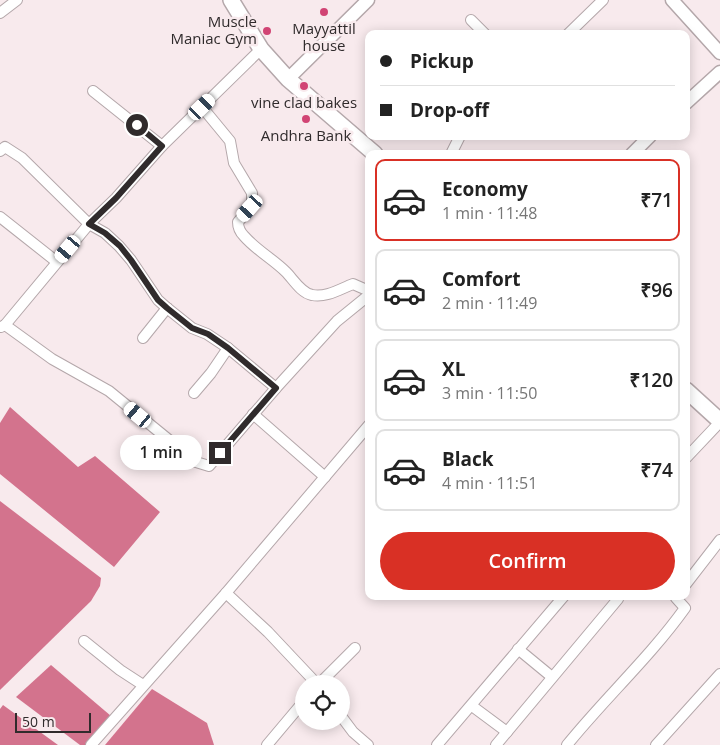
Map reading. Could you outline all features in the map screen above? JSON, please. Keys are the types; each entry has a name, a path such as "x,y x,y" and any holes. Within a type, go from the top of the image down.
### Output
{"main road":[{"path":"231,0 260,49 288,79 370,150"},
{"path":"690,394 720,422"}],"street":[{"path":"0,13 17,0"},
{"path":"288,79 368,0"},
{"path":"572,30 603,0"},
{"path":"672,0 720,53"},
{"path":"471,20 481,30"},
{"path":"260,49 162,146 116,198 89,224 2,326 52,359 109,391 196,462 208,466 337,321 365,298"},
{"path":"690,99 720,72"},
{"path":"93,91 162,146"},
{"path":"202,107 230,142 234,163 252,193 250,208 238,222 239,230 244,238 284,270 299,287 310,295 335,292 353,284 365,289"},
{"path":"636,150 646,140"},
{"path":"0,151 5,147 22,158 89,224 105,233 120,246 158,300 167,308 192,328 208,334 228,348 276,388"},
{"path":"0,217 57,262"},
{"path":"143,338 167,308"},
{"path":"194,393 211,373 228,348"},
{"path":"253,414 326,477"},
{"path":"690,454 720,422"},
{"path":"91,745 226,593 365,430"},
{"path":"690,579 720,540"},
{"path":"226,593 268,632 309,675"},
{"path":"437,745 561,600"},
{"path":"496,745 617,600"},
{"path":"567,745 667,634 685,608 678,600"},
{"path":"84,641 120,670 143,685"},
{"path":"327,675 355,648"},
{"path":"518,649 552,677"},
{"path":"656,745 720,674"},
{"path":"472,706 508,732"},
{"path":"267,745 295,712"},
{"path":"350,728 368,745"}],"shaded area":[{"path":"10,407 78,467 95,456 160,512 114,567 0,474 0,423"},
{"path":"0,501 101,578 100,586 91,601 0,690"},
{"path":"51,665 111,716 86,745 80,745 16,697"},
{"path":"152,689 207,723 214,745 105,745"},
{"path":"3,705 58,745 0,745 0,709"}],"place":[{"name":"Mayyattil house","path":"324,12"},
{"name":"Muscle Maniac Gym","path":"267,31"},
{"name":"vine clad bakes","path":"304,86"},
{"name":"Andhra Bank","path":"306,119"}],"route":[{"path":"137,125 162,146 116,198 89,224 105,233 120,246 158,300 167,308 192,328 208,334 228,348 276,388 220,453"}]}
